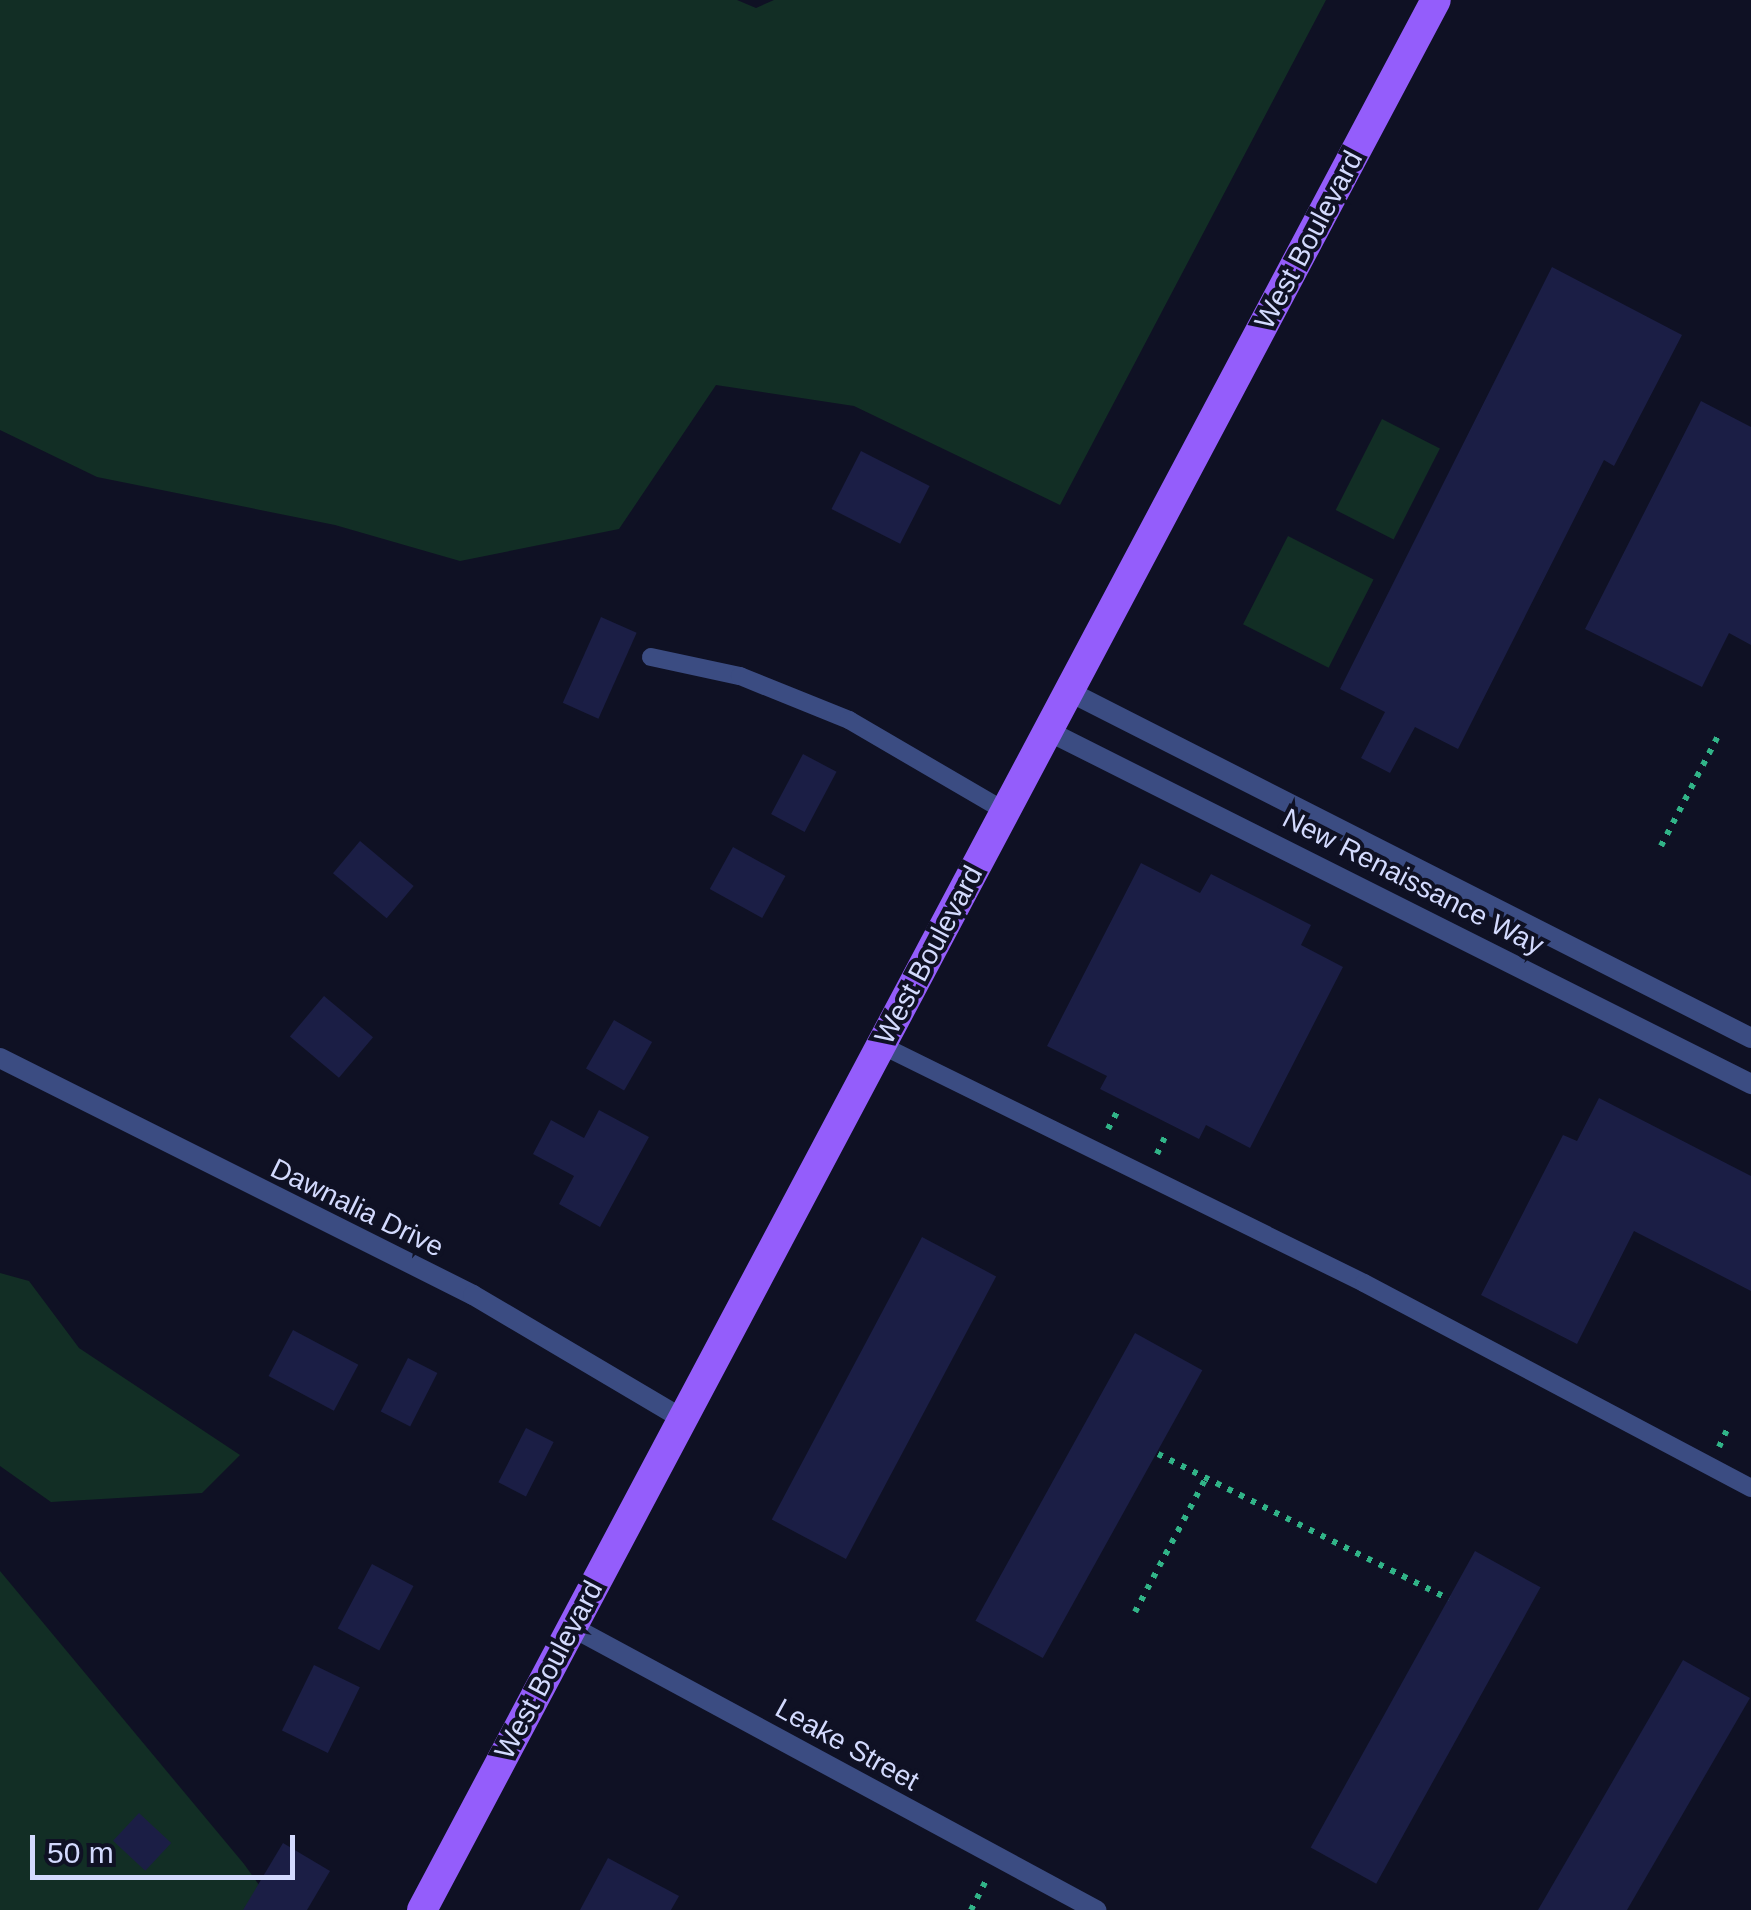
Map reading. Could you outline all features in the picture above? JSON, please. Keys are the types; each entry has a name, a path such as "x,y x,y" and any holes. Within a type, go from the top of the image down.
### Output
{"main road":[{"name":"West Boulevard","path":"422,1910 1436,0"}],"street":[{"name":"New Renaissance Way","path":"1070,692 1751,1038"},
{"name":"New Renaissance Way","path":"1048,731 1751,1084"},
{"name":"Dawnalia Drive","path":"0,1058 473,1295 684,1420"},
{"name":"Leake Street","path":"572,1627 1096,1910"}],"lane":[{"path":"651,657 740,676 850,720 1005,812"},
{"path":"881,1044 1364,1283 1751,1488"}],"path":[{"path":"1661,846 1719,734"},
{"path":"1158,1454 1448,1599"},
{"path":"1135,1612 1206,1478"},
{"path":"971,1910 988,1876"}],"green space":[{"path":"0,0 737,0 756,8 774,0 1326,0 1060,505 854,406 716,385 619,529 460,561 335,525 97,477 0,430"},
{"path":"1382,419 1440,449 1394,539 1336,510"},
{"path":"1288,536 1374,580 1329,668 1243,624"},
{"path":"0,1273 29,1281 79,1348 240,1455 202,1493 51,1502 0,1466"},
{"path":"0,1571 244,1864 277,1910 0,1910"}],"building":[{"path":"1552,267 1682,335 1614,466 1604,460 1458,749 1415,727 1390,773 1361,758 1385,712 1340,689"},
{"path":"1701,401 1751,427 1751,645 1729,633 1702,687 1585,629"},
{"path":"861,451 930,486 900,544 831,509"},
{"path":"601,617 637,633 598,719 563,703"},
{"path":"803,754 837,772 805,832 771,814"},
{"path":"360,841 414,886 387,918 333,873"},
{"path":"733,847 785,876 762,918 710,889"},
{"path":"1141,863 1200,893 1211,874 1311,925 1301,945 1343,967 1250,1148 1206,1125 1199,1139 1100,1089 1107,1076 1047,1046"},
{"path":"324,996 373,1037 339,1078 290,1037"},
{"path":"614,1020 652,1042 624,1090 586,1068"},
{"path":"1599,1098 1751,1176 1751,1291 1634,1231 1577,1344 1481,1295 1563,1135 1577,1141"},
{"path":"599,1110 649,1137 600,1227 559,1204 574,1176 533,1154 551,1120 584,1138"},
{"path":"922,1237 996,1276 846,1559 772,1520"},
{"path":"293,1330 358,1365 334,1411 269,1376"},
{"path":"1135,1333 1202,1370 1043,1658 975,1621"},
{"path":"408,1358 437,1373 410,1426 381,1411"},
{"path":"526,1428 554,1442 526,1496 498,1482"},
{"path":"1475,1551 1541,1587 1376,1884 1311,1847"},
{"path":"372,1564 413,1586 379,1651 338,1628"},
{"path":"1683,1660 1750,1698 1627,1910 1538,1910"},
{"path":"314,1665 360,1687 328,1753 282,1731"},
{"path":"139,1813 171,1843 145,1871 113,1841"},
{"path":"283,1843 330,1871 307,1910 243,1910"},
{"path":"608,1858 679,1896 671,1910 580,1910"}]}
